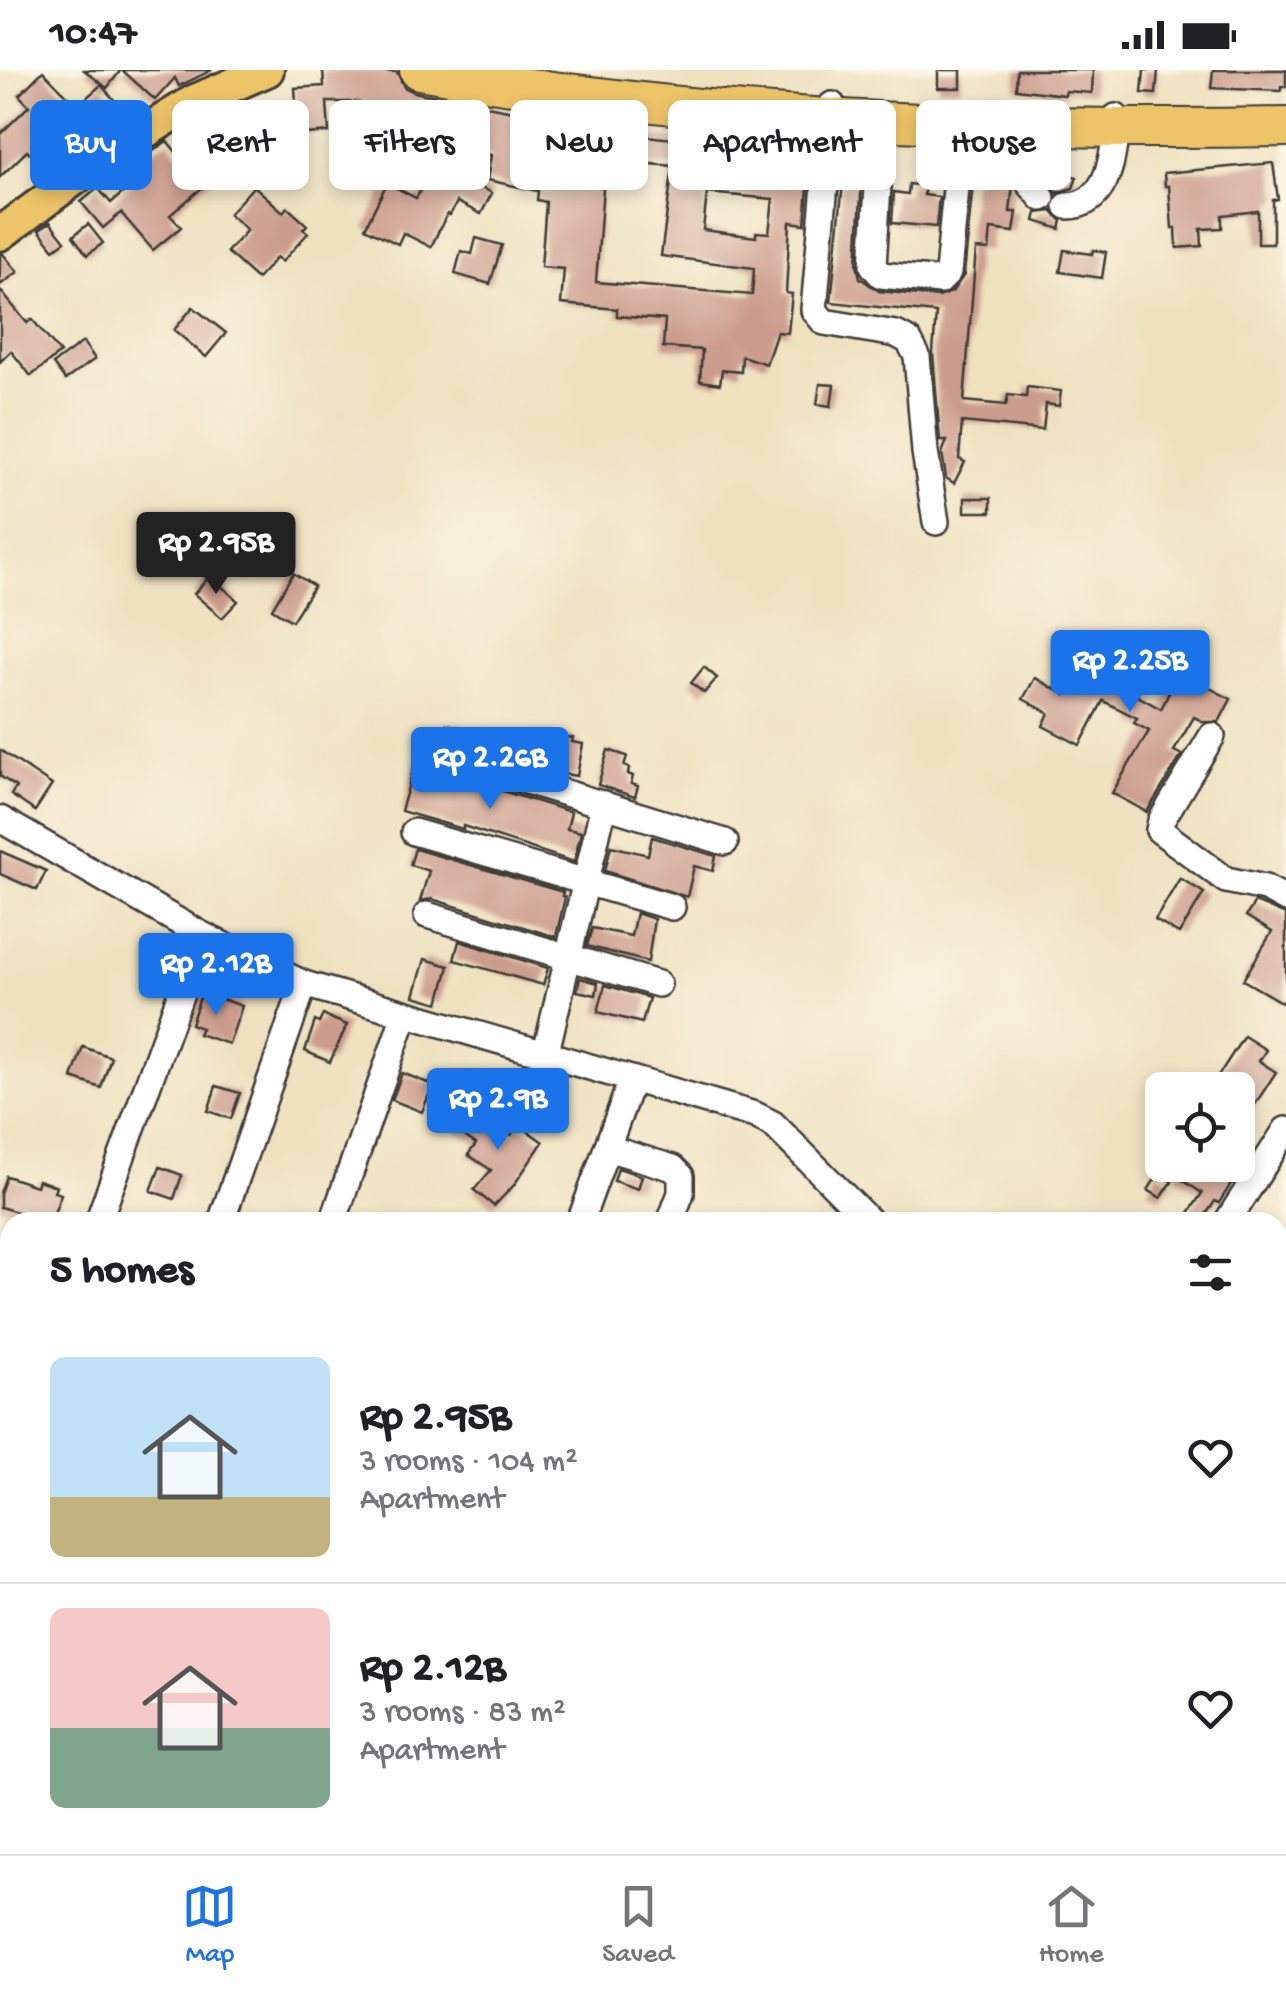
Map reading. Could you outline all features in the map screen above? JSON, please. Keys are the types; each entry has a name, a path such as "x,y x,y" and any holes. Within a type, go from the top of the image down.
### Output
{"highway":[{"path":"420,70 601,97 668,101"},
{"path":"530,70 756,100"},
{"path":"1071,125 1286,111"},
{"path":"896,113 1286,127"}],"main road":[{"path":"0,234 101,158 193,102 266,70"}],"street":[{"path":"1068,206 1088,202 1102,187 1116,123"},
{"path":"825,190 814,310 824,322 896,334 909,341 917,356 936,522"},
{"path":"878,190 873,266 882,274 940,281 948,273 956,190"},
{"path":"1034,190 1042,198"},
{"path":"1212,736 1161,820 1159,830 1226,880 1265,888 1286,899"},
{"path":"432,752 725,842"},
{"path":"545,1056 604,804"},
{"path":"0,818 202,934 304,984 755,1115 773,1124 860,1212"},
{"path":"414,832 672,907"},
{"path":"427,915 658,984"},
{"path":"102,1212 202,934"},
{"path":"225,1212 304,984"},
{"path":"336,1212 405,1014"},
{"path":"584,1212 631,1082"},
{"path":"1233,1212 1286,1130"},
{"path":"607,1148 673,1168 681,1176 681,1193 674,1212"}],"building":[{"path":"84,70 121,70 107,88"},
{"path":"122,70 212,70 179,86 175,78 155,100"},
{"path":"323,70 397,72 404,87 414,92 456,100 329,100 329,132 309,134 309,100 296,100 295,88 324,86"},
{"path":"938,70 961,70 961,88 938,88"},
{"path":"1017,70 1093,70 1092,93 1066,91 1065,95 1016,89"},
{"path":"1144,70 1158,70 1156,94 1142,93"},
{"path":"1213,70 1286,70 1286,87 1281,87 1281,91 1211,88"},
{"path":"43,71 71,100 30,100 30,153 27,151 0,177 0,134 29,106 19,95"},
{"path":"101,85 114,100 84,100"},
{"path":"490,107 510,110 510,185 490,181"},
{"path":"648,137 668,138 668,166 648,164"},
{"path":"167,141 172,147 172,190 199,190 170,215 181,227 153,250 121,213 103,228 81,202 96,190 111,203 126,190 152,190 152,152"},
{"path":"1273,163 1278,199 1273,200 1273,244 1258,244 1258,211 1222,215 1222,228 1201,229 1202,246 1177,248 1164,173"},
{"path":"909,184 916,185 916,190 925,190 924,195 939,197 936,227 892,223 894,192 908,194"},
{"path":"250,190 258,190 283,212 287,207 307,225 303,229 308,233 282,262 277,257 257,279 227,252 247,230 229,214"},
{"path":"384,190 401,190 416,198 421,190 492,193 481,214 457,202 431,247 403,233 398,244 365,228"},
{"path":"533,190 603,190 596,282 752,295 754,268 661,256 670,190 808,190 805,224 790,222 786,293 792,294 788,333 777,332 766,364 742,356 741,372 722,370 720,384 700,381 702,350 663,347 665,320 617,316 617,309 561,304 564,269 541,267 546,202 537,200 538,191","holes":["707,193 773,199 769,233 756,232 756,237 703,230"]},
{"path":"842,190 861,190 857,265 860,278 879,291 938,297 952,292 964,275 972,190 1012,190 1010,212 1017,212 1014,232 991,229 989,250 976,249 964,401 1006,405 1008,395 1026,397 1027,387 1061,391 1059,406 1046,404 1043,430 962,422 959,459 965,462 954,483 946,478 942,453 947,441 940,441 933,353 936,313 831,302"},
{"path":"1052,211 1062,221 1060,229 1035,221 1037,213"},
{"path":"50,222 65,241 54,249 39,230"},
{"path":"88,224 103,243 87,255 73,236"},
{"path":"476,238 502,245 490,284 455,274 461,251 472,254"},
{"path":"1064,250 1106,252 1102,278 1060,272"},
{"path":"0,254 18,272 0,285"},
{"path":"0,290 27,323 32,319 60,353 31,376 11,351 0,362"},
{"path":"193,307 226,333 206,357 174,330"},
{"path":"83,342 95,359 65,380 53,364"},
{"path":"820,384 834,385 831,406 817,404"},
{"path":"965,498 991,498 991,512 965,512"},
{"path":"293,573 314,586 292,621 272,609"},
{"path":"210,576 238,601 222,618 194,594"},
{"path":"1100,638 1142,655 1125,689 1161,709 1181,668 1231,699 1219,722 1194,717 1174,751 1182,755 1147,812 1112,793 1149,731 1134,723 1137,718 1103,701 1080,745 1043,726 1049,713 1023,699 1035,678 1066,695"},
{"path":"704,667 717,678 704,693 691,683"},
{"path":"446,724 491,734 492,730 559,740 560,736 573,738 572,742 583,744 577,776 443,738"},
{"path":"0,750 52,785 35,811 11,795 16,787 0,776"},
{"path":"608,750 627,756 624,766 633,776 631,784 638,786 635,797 598,785"},
{"path":"416,760 427,768 571,812 567,829 581,832 574,862 463,826 401,811"},
{"path":"652,837 716,856 713,871 694,866 687,897 605,871 611,846 648,855"},
{"path":"415,849 563,892 556,937 432,899 420,901 429,871 410,865"},
{"path":"0,851 46,871 37,890 0,874"},
{"path":"1180,878 1204,893 1179,934 1155,920"},
{"path":"1255,902 1286,915 1286,1005 1243,980 1272,932 1246,916"},
{"path":"636,913 654,919 648,962 587,946 592,928 631,936"},
{"path":"459,941 548,968 543,985 454,960"},
{"path":"425,959 449,966 439,1003 414,996"},
{"path":"580,978 598,983 596,995 577,991"},
{"path":"605,985 649,998 642,1023 598,1012"},
{"path":"207,994 242,1006 229,1044 198,1034 201,1028 191,1024 200,997 206,998"},
{"path":"323,1015 347,1025 330,1062 305,1051 315,1021 319,1023"},
{"path":"1244,1036 1266,1050 1259,1061 1276,1072 1255,1104 1255,1072 1221,1072"},
{"path":"83,1047 111,1057 101,1088 72,1078"},
{"path":"536,1069 553,1073 541,1102 525,1096"},
{"path":"402,1073 433,1085 422,1112 392,1100"},
{"path":"216,1086 240,1093 231,1119 208,1111"},
{"path":"470,1107 511,1135 518,1124 543,1142 514,1185 494,1206 474,1190 491,1170 468,1155 476,1144 454,1129"},
{"path":"160,1167 182,1175 174,1199 151,1191"},
{"path":"618,1168 642,1176 638,1189 614,1181"},
{"path":"6,1176 36,1186 38,1180 56,1186 54,1192 61,1194 55,1212 17,1212 0,1207"},
{"path":"1153,1182 1172,1182 1161,1198 1148,1190"},
{"path":"1186,1182 1232,1182 1219,1203 1215,1201 1208,1212 1190,1212 1202,1193"}]}
